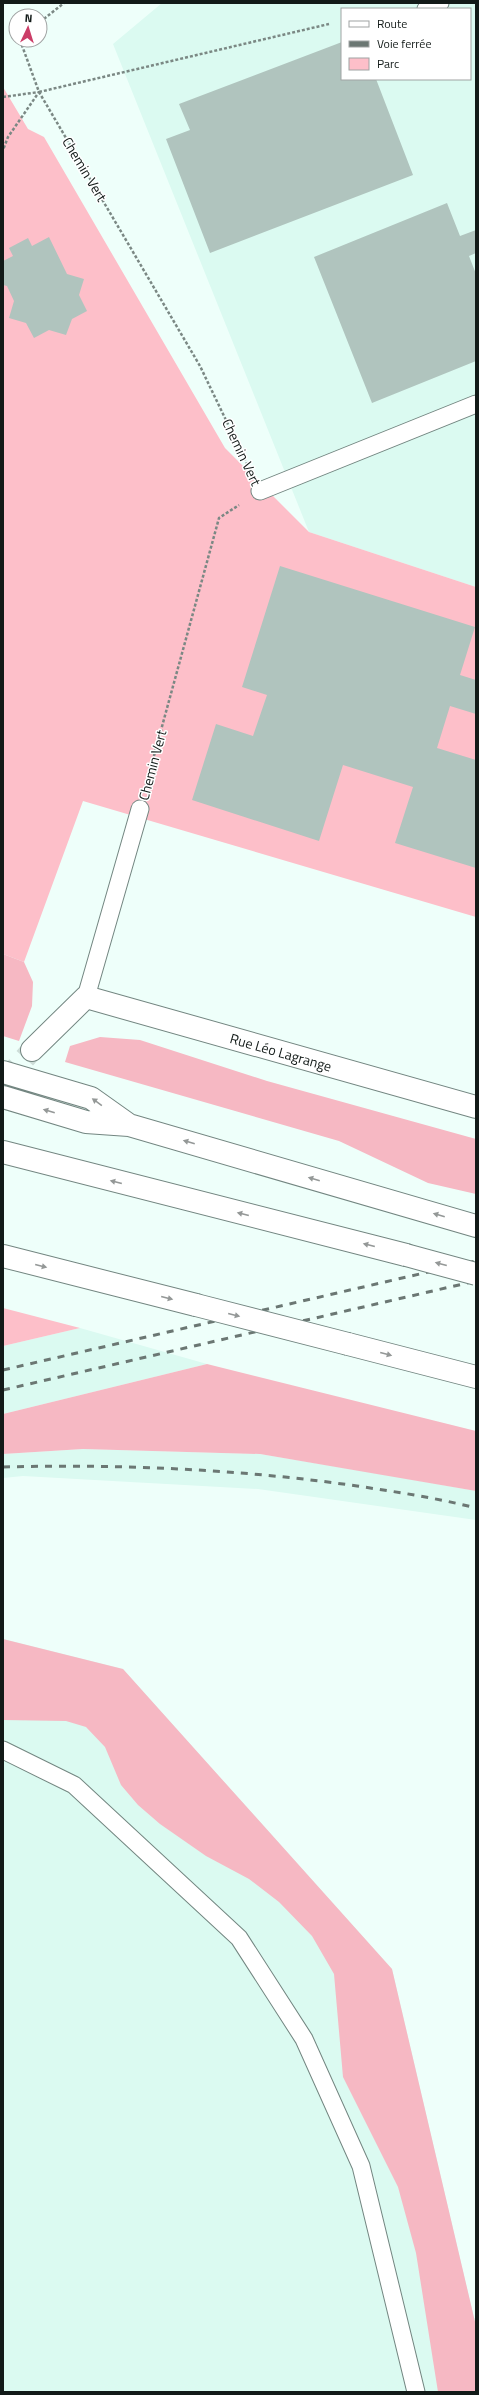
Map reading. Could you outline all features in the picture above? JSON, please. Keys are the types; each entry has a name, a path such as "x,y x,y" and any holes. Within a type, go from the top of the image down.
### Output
{"main road":[{"path":"32,1050 86,997"},
{"name":"Rue Léo Lagrange","path":"86,997 476,1107"},
{"path":"3,1072 91,1098 128,1125"},
{"path":"3,1097 86,1122 128,1125 476,1226"},
{"path":"3,1152 476,1274"},
{"path":"3,1256 476,1377"}],"lane":[{"path":"428,8 440,3"},
{"path":"260,491 476,404"},
{"name":"Chemin Vert","path":"86,997 140,809"},
{"path":"3,1750 74,1785 239,1938 304,2039 361,2166 416,2392"}],"path":[{"path":"48,16 64,3"},
{"path":"3,96 39,92 329,24"},
{"name":"Chemin Vert","path":"23,48 39,92 200,366 260,491 219,518 140,809"},
{"path":"3,150 8,137 39,92"}],"shaded area":[{"path":"162,3 476,3 476,587 309,532 113,44"},
{"path":"3,954 24,962 33,982 32,1006 19,1041 3,1036"},
{"path":"100,1037 140,1040 267,1081 476,1139 476,1194 428,1183 339,1141 65,1062 70,1046"},
{"path":"80,1328 207,1364 3,1414 3,1346"},
{"path":"207,1364 476,1431 476,1491 260,1454 83,1449 3,1454 3,1414"},
{"path":"83,1449 260,1454 476,1491 476,1520 258,1489 23,1476 3,1478 3,1454"},
{"path":"3,1639 123,1669 392,1969 474,2318 476,2318 476,2392 3,2392"},
{"path":"3,1639 123,1669 392,1969 476,2326 476,2392 438,2392 416,2253 398,2187 343,2077 334,1974 312,1936 279,1902 249,1879 206,1856 160,1824 138,1805 121,1785 105,1747 86,1727 66,1721 3,1720"}],"green space":[{"path":"3,87 28,129 44,137 225,448 309,532 476,587 476,917 83,801 24,962 3,954"},
{"path":"3,1308 80,1328 3,1346"}],"building":[{"path":"341,42 341,80 376,80 413,175 210,253 166,139 190,130 179,104"},
{"path":"447,203 460,236 476,230 476,253 469,256 476,274 476,361 372,403 314,257"},
{"path":"49,237 67,274 84,279 79,295 87,311 72,319 66,335 49,330 34,338 26,323 9,318 14,301 7,286 3,285 3,261 13,256 9,248 28,238 32,246"},
{"path":"280,566 475,627 460,675 476,680 476,714 450,706 437,748 476,760 476,868 395,843 413,787 343,765 319,841 192,800 216,724 253,736 267,695 242,687"}],"tunnel":[{"path":"3,1083 32,1050"}],"railway":[{"path":"3,1370 476,1261"},
{"path":"3,1390 476,1281"},
{"path":"3,1467 136,1467 268,1475 357,1486 432,1498 476,1508"}]}
